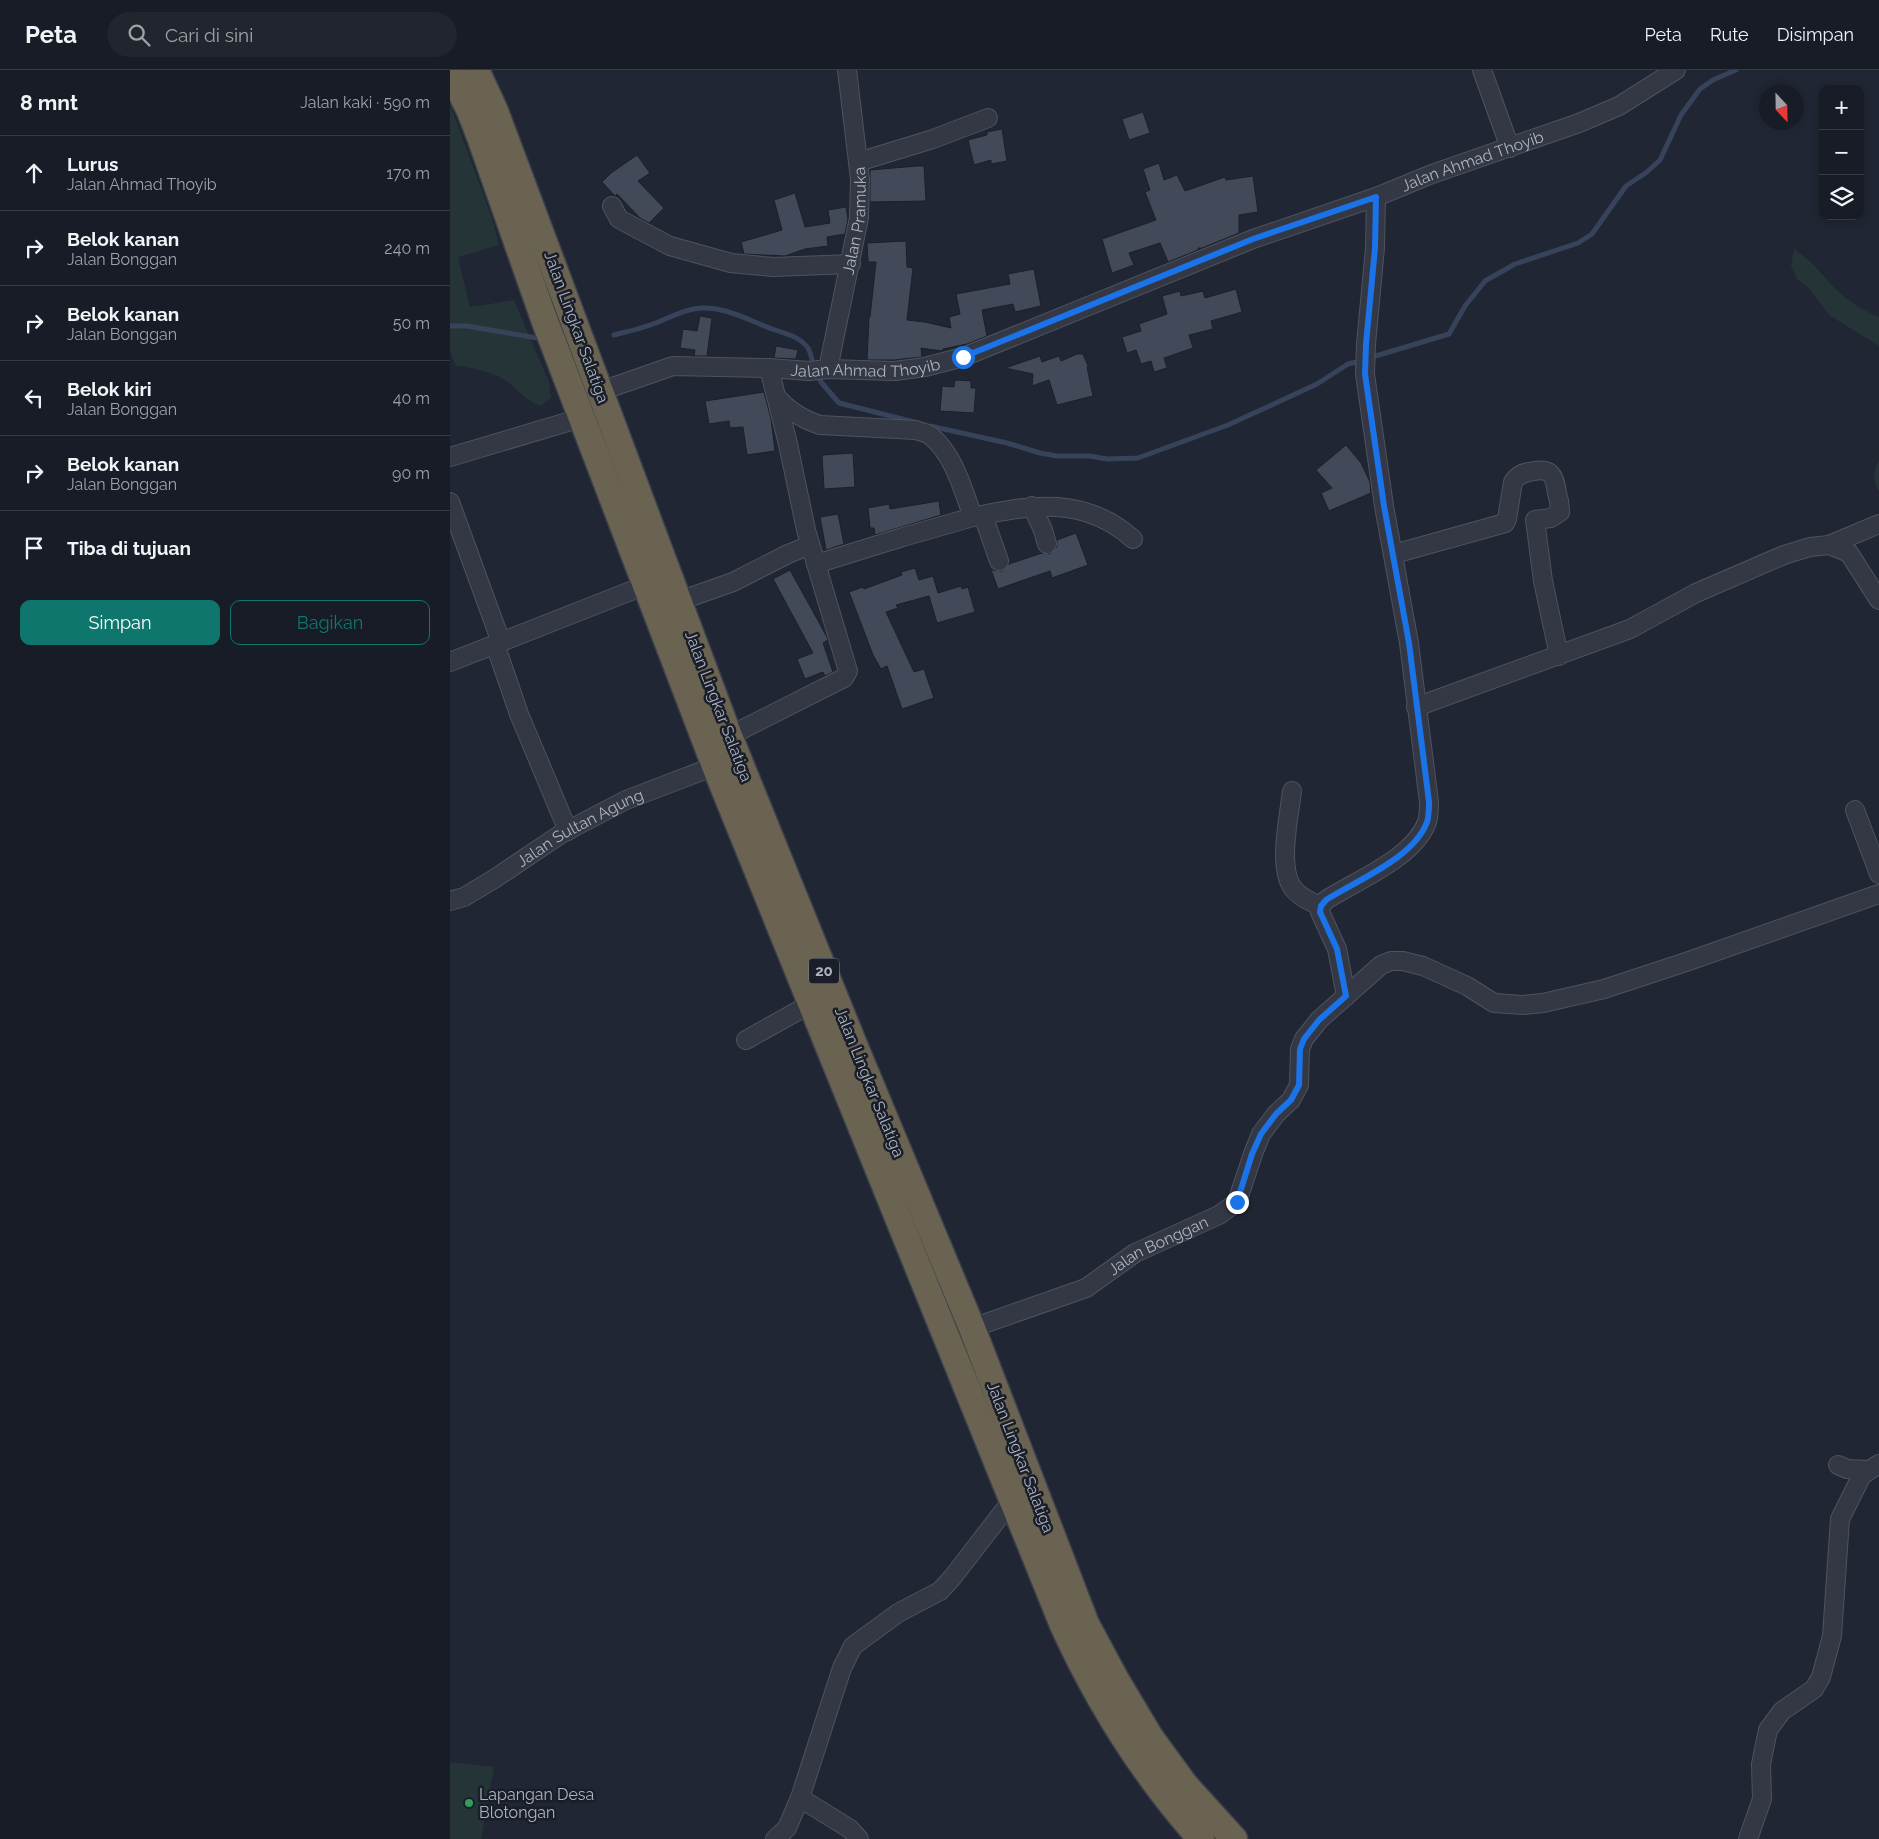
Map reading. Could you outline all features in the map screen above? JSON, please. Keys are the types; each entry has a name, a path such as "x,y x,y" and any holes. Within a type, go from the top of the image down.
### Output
{"highway":[{"name":"Jalan Lingkar Salatiga","path":"476,70 496,110 508,179 544,319 715,766 812,1003 993,1418 1086,1624 1150,1737 1185,1785 1234,1839"},
{"name":"Jalan Lingkar Salatiga","path":"450,71 508,179 605,401 729,736 851,1038 972,1328 1013,1499 1063,1624 1096,1692 1143,1767 1171,1805 1201,1839"}],"street":[{"name":"Jalan Pramuka","path":"819,370 851,264 859,218 860,178 847,70"},
{"path":"1482,70 1510,148"},
{"name":"Jalan Ahmad Thoyib","path":"582,417 605,401 673,366 895,370 924,367 963,357 1253,239 1376,197 1432,174 1579,123 1619,106 1676,70"},
{"path":"858,162 933,139 988,118"},
{"path":"1346,996 1337,949 1320,912 1321,906 1331,896 1394,860 1407,848 1421,834 1427,821 1429,802 1409,643 1384,506 1365,374 1375,248 1376,197"},
{"path":"612,206 619,220 670,246 731,263 773,266 851,264"},
{"path":"729,736 844,678 848,671 810,545 769,368"},
{"path":"776,395 792,412 820,425 908,429 929,435 941,447 952,464 999,561"},
{"path":"450,457 582,417"},
{"path":"1394,554 1505,523 1551,518 1560,512 1554,477 1550,472 1544,470 1523,473 1516,477 1513,482 1505,523"},
{"path":"450,502 498,643 519,714 568,831"},
{"path":"1032,506 1047,544"},
{"path":"816,564 902,536 978,516 1032,506 1058,506 1084,511 1121,528 1133,539"},
{"path":"1534,520 1543,581 1559,656"},
{"path":"1416,707 1630,629 1696,593 1784,555 1810,547 1829,545 1879,524"},
{"path":"679,602 733,582 810,545"},
{"path":"1829,545 1849,553 1879,600"},
{"path":"450,662 646,585"},
{"name":"Jalan Sultan Agung","path":"450,902 464,897 568,831 626,800 715,766"},
{"path":"1292,791 1285,863 1288,877 1292,887 1300,895 1310,902 1321,906"},
{"path":"1855,810 1879,874"},
{"name":"Jalan Bonggan","path":"972,1328 1086,1288 1135,1253 1219,1215 1237,1202 1252,1154 1261,1134 1276,1114 1291,1100 1299,1085 1300,1049 1304,1039 1319,1020 1381,965 1391,961 1403,961 1423,966 1467,986 1494,1003 1523,1005 1543,1003 1604,989 1879,894"},
{"path":"746,1040 812,1003"},
{"path":"1838,1466 1847,1469 1873,1467"},
{"path":"1748,1839 1762,1799 1761,1764 1768,1730 1782,1711 1814,1689 1821,1677 1832,1636 1840,1519 1862,1475 1873,1467"},
{"path":"775,1839 787,1828 800,1798 842,1668 854,1646 898,1613 940,1591 1013,1499"},
{"path":"800,1798 850,1829 859,1839"}],"shaded area":[{"path":"450,104 492,218 499,245 458,257 470,307 514,300 549,382 551,398 540,406 529,400 500,377 481,370 456,366 450,352"},
{"path":"1794,249 1813,264 1844,296 1879,317 1879,346 1829,315 1810,289 1798,280 1791,266"},
{"path":"1879,460 1879,492 1874,476"},
{"name":"Lapangan Desa Blotongan","path":"450,1762 494,1767 481,1839 450,1839"}],"building":[{"path":"1143,112 1150,133 1129,140 1122,119"},
{"path":"1002,129 1007,161 991,164 991,160 974,165 968,140 987,135 987,132"},
{"path":"637,155 650,173 638,181 664,208 649,223 640,218 617,194 615,196 602,182 611,173"},
{"path":"1159,163 1164,180 1177,175 1185,191 1225,177 1226,180 1253,176 1258,212 1239,215 1239,233 1198,248 1198,250 1168,262 1160,243 1129,253 1134,265 1112,273 1102,239 1156,220 1145,192 1150,190 1143,169"},
{"path":"924,166 926,201 870,202 870,170"},
{"path":"795,193 805,227 830,223 828,210 846,207 848,219 845,234 827,237 828,246 805,249 785,256 744,254 741,242 782,230 774,200"},
{"path":"906,241 907,267 913,268 907,320 951,328 949,317 960,314 956,294 1010,284 1008,274 1034,269 1041,306 1015,312 1013,304 982,310 987,336 967,344 943,349 942,351 921,348 922,357 867,360 869,317 876,262 868,262 867,243"},
{"path":"1236,289 1242,312 1211,321 1213,329 1189,335 1193,348 1164,358 1167,368 1154,372 1151,361 1141,364 1136,350 1127,353 1122,337 1141,331 1139,324 1167,314 1162,296 1180,291 1181,296 1203,291 1205,298"},
{"path":"700,316 712,318 707,356 694,356 695,350 680,348 683,329 697,331"},
{"path":"776,346 798,350 796,359 774,358"},
{"path":"1077,354 1083,354 1088,366 1093,396 1057,405 1049,380 1032,386 1033,374 1005,368 1040,356 1042,362 1059,356 1061,361"},
{"path":"955,380 971,381 971,388 976,388 974,413 940,411 942,386 954,387"},
{"path":"764,392 771,419 775,451 747,455 743,427 730,428 729,421 709,424 705,401"},
{"path":"1346,445 1361,463 1370,482 1371,493 1329,511 1321,493 1332,488 1316,470"},
{"path":"853,453 855,487 824,489 822,455"},
{"path":"939,501 941,515 875,535 874,528 870,528 868,508 889,504 890,509"},
{"path":"838,514 844,544 826,550 820,517"},
{"path":"1076,533 1088,565 1052,578 1050,571 998,589 991,570 1002,571 1009,564 1042,553 1050,554 1057,547 1057,540"},
{"path":"915,568 919,580 933,576 938,593 961,586 962,589 968,587 975,612 937,623 929,596 896,605 898,608 886,612 914,672 924,669 934,698 902,709 887,666 881,669 873,655 849,592 863,587 864,589 902,575 901,572"},
{"path":"790,570 828,640 823,643 833,672 825,676 823,672 805,679 797,659 813,653 773,579"}],"waterway":[{"path":"1369,358 1449,334 1465,306 1485,281 1515,264 1578,243 1592,234 1626,186 1647,172 1660,160 1681,115 1700,89 1713,80 1736,70"},
{"path":"614,335 653,324 688,310 715,309 736,314 797,339 808,348 814,366"},
{"path":"450,326 467,326 537,338"},
{"path":"930,426 1057,456 1089,456 1107,459 1138,458 1228,425 1317,384 1348,364 1361,361"},
{"path":"818,374 821,382 839,403 914,422"}],"place":[{"name":"Lapangan Desa Blotongan","path":"469,1803"}],"route":[{"path":"963,357 1253,239 1376,197 1375,248 1365,374 1384,506 1409,643 1429,802 1427,821 1421,834 1394,860 1326,900 1321,906 1320,912 1337,949 1346,996 1310,1028 1304,1039 1300,1049 1299,1085 1291,1100 1276,1114 1261,1134 1252,1154 1237,1202"}]}
